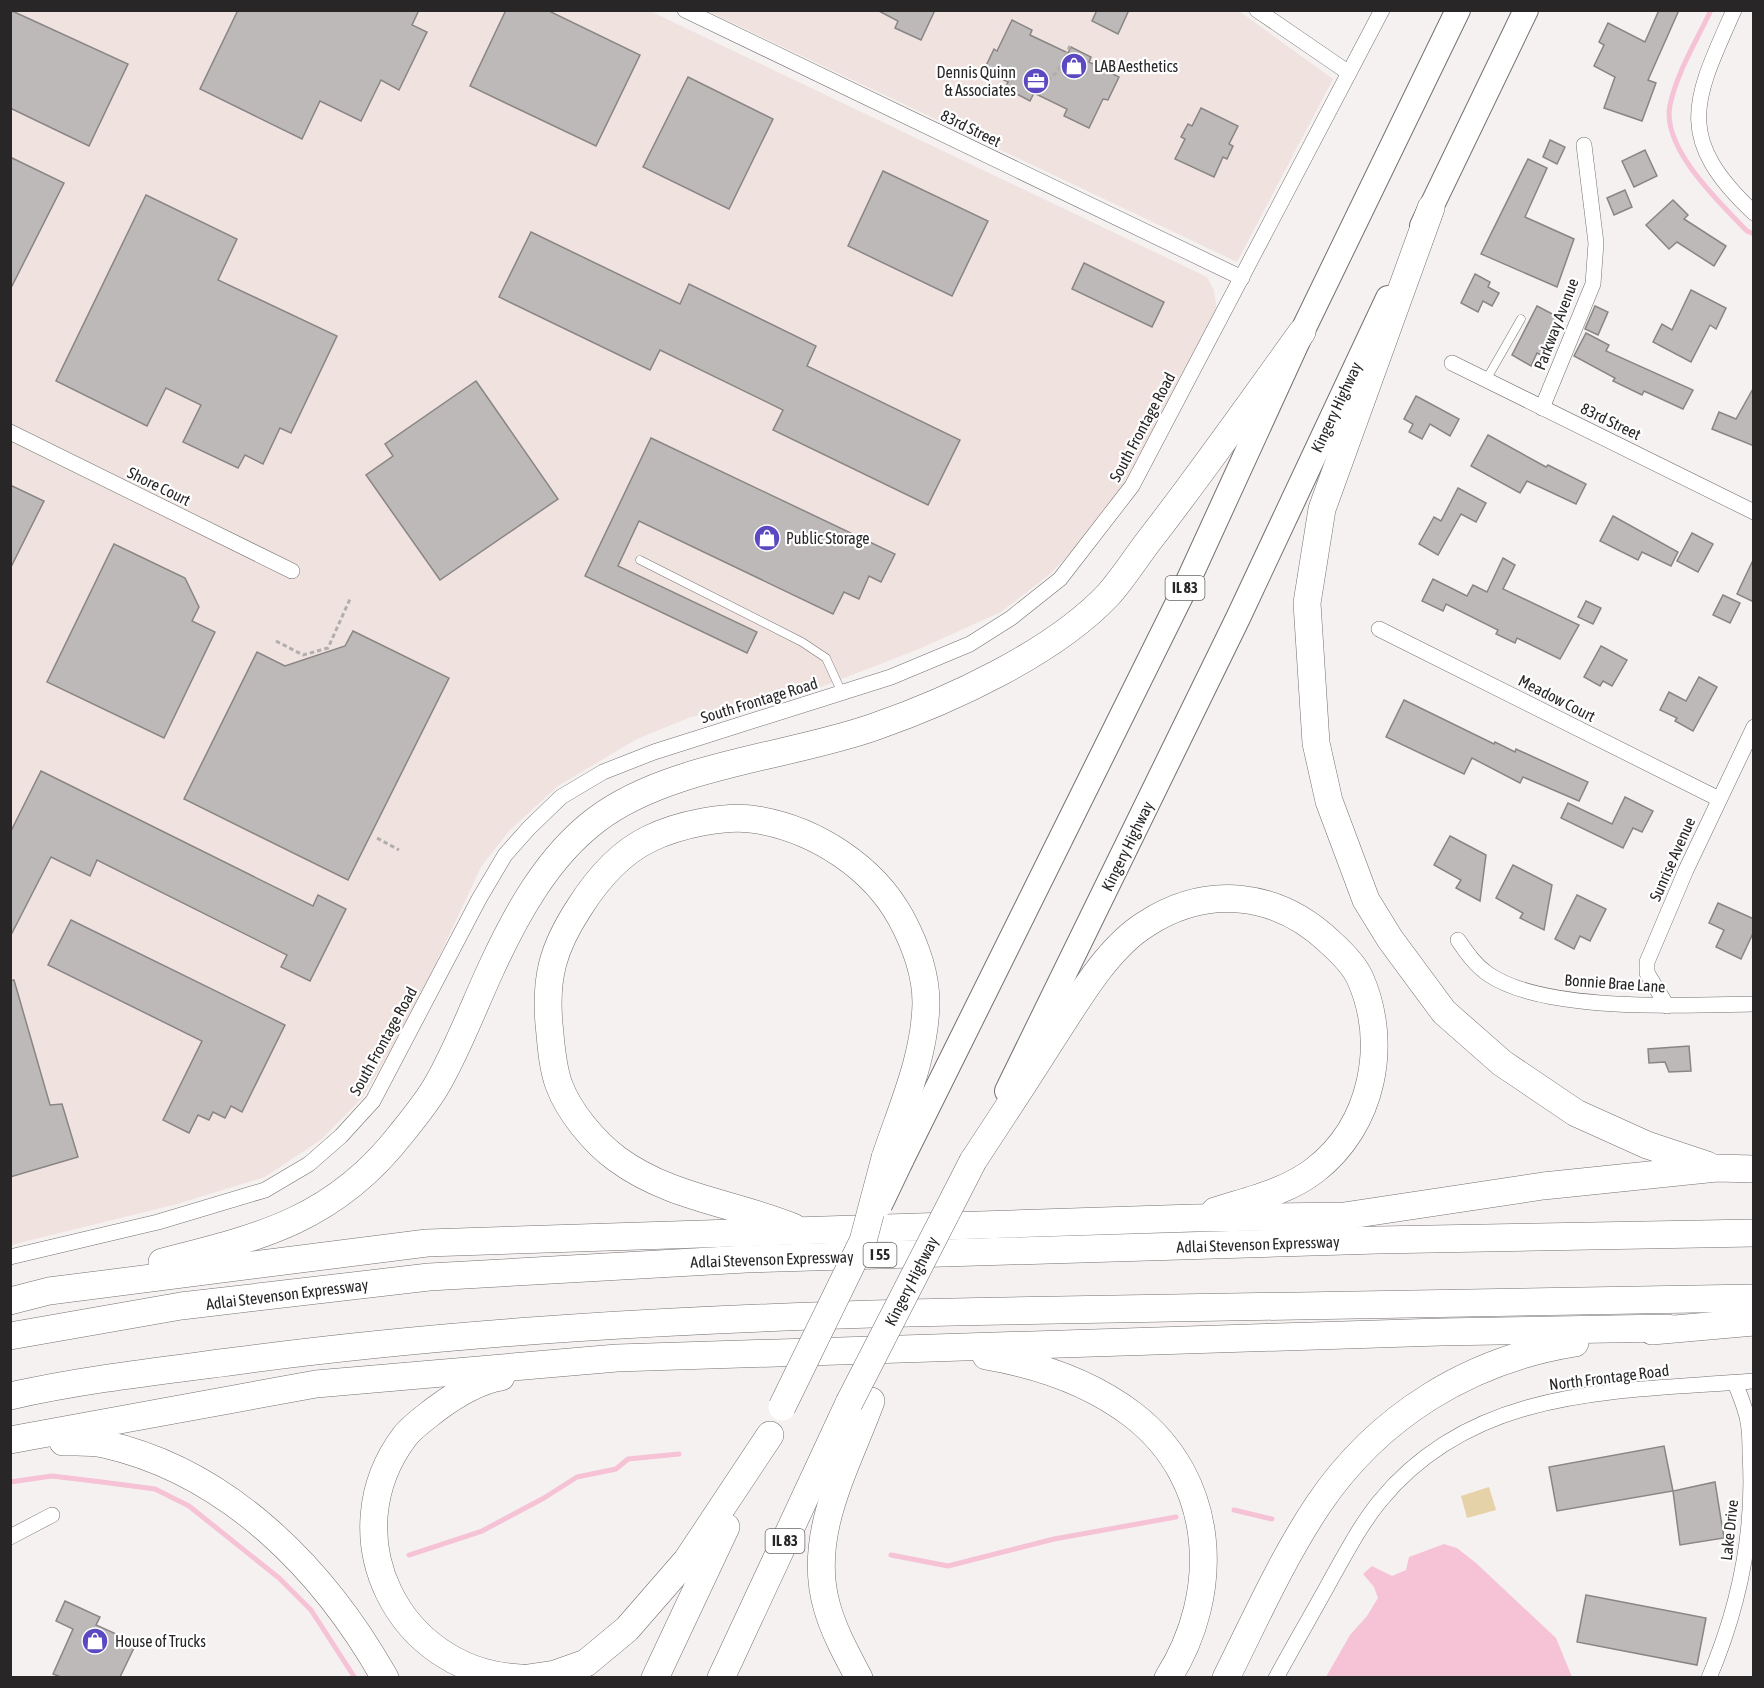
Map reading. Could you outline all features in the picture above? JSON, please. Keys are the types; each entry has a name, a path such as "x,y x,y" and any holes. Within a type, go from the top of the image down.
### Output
{"highway":[{"path":"1431,208 1322,509 1307,603 1316,743 1329,801 1366,900 1390,939 1444,1012 1502,1063 1576,1113 1647,1145 1716,1168"},
{"path":"10,1301 269,1232 313,1213 358,1183 386,1153 437,1084 508,932 535,888 563,851 596,820 636,796 675,781 873,728 971,687 1066,630 1108,594 1302,332"},
{"path":"655,1677 862,1241 893,1160 922,1047 926,1001 923,973 911,937 893,903 867,873 832,848 794,831 757,819 685,825 648,839 614,864 589,893 567,927 551,960 547,998 550,1041 559,1084 582,1123 615,1157 651,1180 717,1205 770,1218 805,1232"},
{"path":"973,1161 1068,1013 1115,952 1144,925 1179,906 1201,900 1255,899 1292,913 1322,934 1342,953 1359,976 1370,1009 1373,1071 1366,1102 1354,1128 1315,1170 1283,1189 1194,1218"},
{"name":"Kingery Highway","path":"860,1402 901,1302 973,1161"},
{"path":"49,1291 427,1243 1194,1218 1344,1216 1543,1186 1716,1168 1754,1169"},
{"name":"Adlai Stevenson Expressway","path":"10,1336 180,1306 429,1277 746,1259 1378,1240 1754,1233"},
{"path":"10,1396 66,1383 328,1348 490,1334 742,1317 1247,1305 1754,1298"},
{"path":"11,1440 316,1384 617,1358 1440,1332 1668,1328 1754,1322"},
{"path":"1226,1677 1294,1545 1319,1504 1368,1444 1398,1418 1476,1370 1544,1348 1668,1328"},
{"path":"938,1348 999,1359 1065,1376 1104,1395 1134,1416 1180,1469 1194,1496 1202,1530 1204,1563 1192,1632 1168,1677"},
{"path":"520,1677 496,1677 471,1669 443,1654 414,1630 390,1598 377,1565 373,1530 375,1499 386,1469 406,1435 456,1394 496,1378 617,1358"},
{"path":"859,1677 842,1646 826,1606 821,1568 823,1529 860,1402"},
{"name":"IL 83","path":"721,1677 860,1402"},
{"path":"528,1677 555,1674 586,1663 627,1629 687,1560 770,1435"},
{"path":"11,1440 103,1443 158,1461 211,1488 238,1505 287,1546 361,1636 385,1677"}],"main road":[{"name":"IL 83","path":"893,1160 1183,592 1302,332 1458,10"},
{"name":"Kingery Highway","path":"973,1161 1233,629 1526,10"}],"street":[{"name":"83rd Street","path":"685,10 1242,278"},
{"path":"1257,10 1349,73"},
{"name":"South Frontage Road","path":"10,1257 158,1222 265,1190 309,1164 341,1136 373,1101 505,855 561,797 603,772 654,752 891,678 970,644 1011,618 1060,579 1132,486 1382,10"},
{"path":"1734,10 1703,79 1699,97 1698,131 1714,167 1736,196 1754,213"},
{"name":"Parkway Avenue","path":"1542,408 1593,284 1596,243 1584,145"},
{"name":"83rd Street","path":"1452,363 1754,512"},
{"name":"Shore Court","path":"10,432 292,571"},
{"name":"Meadow Court","path":"1379,629 1719,800"},
{"name":"Sunrise Avenue","path":"1667,1005 1647,973 1647,962 1754,727"},
{"name":"Bonnie Brae Lane","path":"1458,940 1473,961 1490,975 1515,986 1561,998 1667,1005 1754,1004"},
{"name":"North Frontage Road","path":"1276,1677 1361,1528 1404,1474 1429,1454 1473,1427 1512,1410 1547,1401 1586,1394 1754,1381"},
{"name":"Lake Drive","path":"1709,1677 1735,1606 1750,1519 1751,1475 1748,1422 1735,1383"},
{"path":"10,1537 52,1515"}],"lane":[{"path":"1486,380 1521,319"},
{"path":"640,560 802,642 826,658 842,693"}],"path":[{"path":"1040,82 1055,76 1070,46"},
{"path":"276,641 303,655 328,648 350,599"},
{"path":"377,838 399,850"}],"shaded area":[{"path":"10,11 650,11 1207,277 1214,290 1217,311 1118,494 1085,538 1049,575 1001,612 919,649 808,692 691,717 637,739 558,786 509,831 481,867 411,1016 363,1097 322,1139 265,1177 177,1204 11,1245"},
{"path":"707,11 1239,11 1333,79 1237,262"},
{"path":"1489,1487 1496,1510 1467,1518 1461,1496"},
{"path":"1444,1544 1457,1548 1476,1563 1556,1638 1572,1677 1326,1677 1350,1635 1367,1616 1378,1598 1374,1587 1363,1574 1372,1566 1392,1576 1406,1570 1409,1557"}],"building":[{"path":"10,10 128,64 89,146 10,108"},
{"path":"238,10 419,10 412,25 427,32 399,90 381,80 361,121 320,101 302,139 200,89"},
{"path":"506,10 547,10 640,55 596,146 470,86"},
{"path":"877,10 935,10 921,40 895,28 898,21"},
{"path":"1097,10 1129,10 1118,34 1092,21"},
{"path":"1659,10 1679,10 1648,80 1656,83 1642,121 1604,108 1615,77 1594,66 1604,45 1599,42 1608,23 1645,42"},
{"path":"1012,20 1032,30 1030,35 1068,53 1071,47 1091,57 1089,62 1119,77 1108,100 1103,99 1089,128 1064,116 1067,109 1034,93 1030,101 1005,88 1008,82 984,70 994,49 997,51"},
{"path":"688,77 773,119 729,209 643,167"},
{"path":"1201,108 1238,126 1229,144 1233,146 1227,159 1223,157 1214,177 1175,159 1185,139 1181,137 1188,124 1192,126"},
{"path":"1550,140 1565,147 1557,164 1543,157"},
{"path":"1645,150 1657,176 1634,187 1622,161"},
{"path":"10,157 64,183 10,290"},
{"path":"1528,159 1547,168 1525,217 1574,239 1557,287 1481,254"},
{"path":"883,171 988,221 952,296 848,246"},
{"path":"1625,190 1632,207 1614,215 1607,198"},
{"path":"146,195 237,239 218,280 337,336 291,433 280,428 263,464 245,455 238,468 183,442 201,405 166,388 147,426 56,381"},
{"path":"1673,200 1688,215 1684,219 1726,246 1714,266 1677,242 1669,249 1646,225"},
{"path":"531,232 680,304 689,284 816,346 807,366 960,440 928,505 773,430 783,410 660,350 650,370 499,297"},
{"path":"1084,263 1164,302 1152,327 1072,289"},
{"path":"1475,274 1490,282 1488,287 1499,293 1492,306 1483,301 1478,312 1461,303"},
{"path":"1691,290 1726,308 1716,329 1710,325 1691,362 1653,342 1662,324 1672,330"},
{"path":"1537,306 1562,319 1543,356 1537,353 1531,366 1512,355"},
{"path":"1595,306 1608,312 1598,335 1585,329"},
{"path":"1586,333 1609,345 1606,351 1693,390 1683,409 1644,391 1642,395 1613,381 1615,378 1574,356"},
{"path":"476,381 558,499 440,580 366,475 393,456 385,444"},
{"path":"1754,387 1754,446 1712,429 1719,412 1736,419"},
{"path":"1416,396 1459,419 1450,436 1430,424 1422,439 1409,432 1413,424 1404,419"},
{"path":"1488,435 1546,467 1548,465 1586,484 1576,504 1527,481 1520,493 1471,466"},
{"name":"Public Storage","path":"651,438 895,554 881,582 869,576 859,599 844,592 833,614 639,521 618,566 757,632 747,653 585,576"},
{"path":"10,485 44,501 10,569"},
{"path":"1458,488 1486,503 1476,522 1461,514 1438,555 1419,544 1434,517 1441,521"},
{"path":"1613,516 1678,552 1671,566 1642,552 1638,560 1600,541"},
{"path":"1692,533 1713,544 1698,572 1677,561"},
{"path":"114,544 185,578 199,607 192,621 215,632 164,738 47,682"},
{"path":"1503,558 1515,565 1503,589 1579,625 1560,659 1517,638 1515,643 1496,634 1498,630 1446,604 1443,611 1422,601 1433,579 1467,596 1473,585 1487,592"},
{"path":"1754,558 1754,602 1737,594"},
{"path":"1723,595 1740,603 1730,623 1713,615"},
{"path":"1586,601 1601,608 1593,624 1578,617"},
{"path":"353,631 449,678 348,880 184,799 257,652 285,666 345,646"},
{"path":"1601,646 1627,660 1612,686 1603,681 1600,686 1584,677"},
{"path":"1699,677 1717,687 1693,731 1675,721 1677,718 1660,710 1669,692 1686,701"},
{"path":"1404,700 1494,744 1495,742 1515,752 1516,749 1588,782 1579,801 1523,777 1520,783 1472,758 1464,774 1386,737"},
{"path":"41,771 313,906 318,895 346,909 310,981 281,967 287,955 97,860 90,876 51,857 10,937 10,833"},
{"path":"1625,797 1653,811 1642,832 1633,828 1623,848 1561,818 1568,803 1612,824"},
{"path":"1450,836 1486,855 1480,901 1456,888 1461,880 1434,865"},
{"path":"1513,865 1552,885 1544,930 1520,918 1523,913 1496,898"},
{"path":"1577,895 1606,909 1590,941 1580,936 1574,949 1555,939"},
{"path":"1718,903 1754,919 1754,931 1741,959 1716,947 1724,930 1709,923"},
{"path":"71,920 285,1025 242,1112 231,1106 225,1118 213,1112 209,1120 198,1115 189,1133 163,1120 202,1041 48,965"},
{"path":"14,980 50,1105 62,1104 78,1157 10,1177 10,981"},
{"path":"1689,1046 1691,1071 1669,1072 1665,1062 1649,1063 1648,1049"},
{"path":"1664,1446 1673,1491 1557,1511 1549,1467"},
{"path":"1715,1482 1724,1538 1680,1545 1673,1491"},
{"path":"1586,1595 1706,1618 1697,1665 1577,1642"},
{"name":"House of Trucks","path":"65,1601 100,1617 96,1625 125,1638 122,1643 134,1648 120,1677 61,1677 53,1674 73,1629 56,1621"}],"waterway":[{"path":"1711,10 1677,80 1670,105 1670,122 1674,139 1695,174 1747,231 1754,234"},
{"path":"409,1555 482,1531 544,1498 577,1477 616,1469 628,1459 679,1454"},
{"path":"10,1482 52,1476 155,1489 189,1506 279,1578 311,1610 355,1678"},
{"path":"1234,1510 1272,1519"},
{"path":"891,1555 948,1566 1054,1539 1176,1517"}],"place":[{"name":"LAB Aesthetics","path":"1074,66"},
{"name":"Dennis Quinn & Associates","path":"1036,81"},
{"name":"Public Storage","path":"767,538"},
{"name":"House of Trucks","path":"95,1641"}]}
